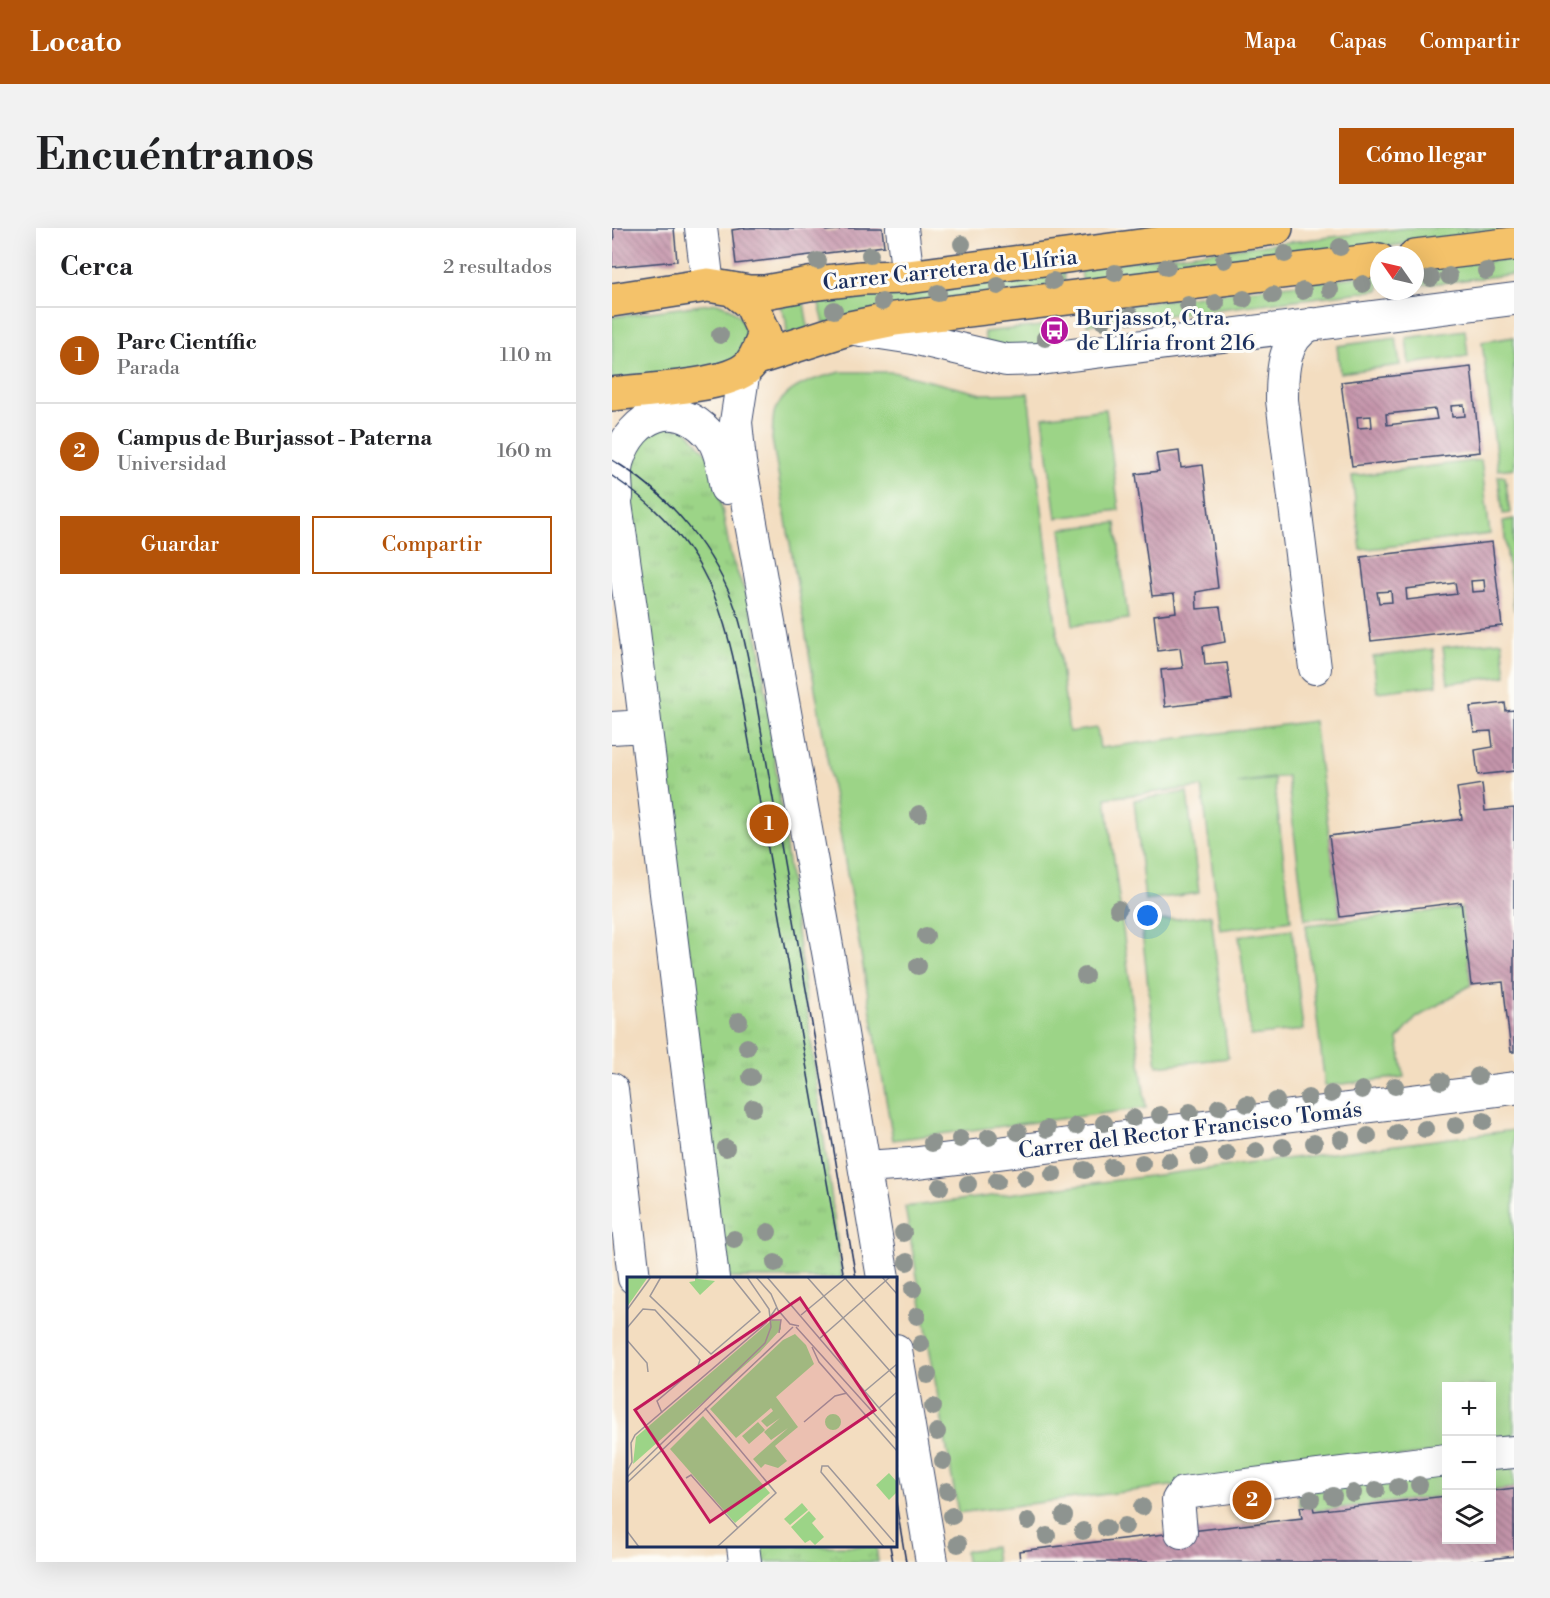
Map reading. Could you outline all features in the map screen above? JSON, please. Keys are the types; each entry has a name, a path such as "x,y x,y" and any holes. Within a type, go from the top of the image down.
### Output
{"main road":[{"name":"Carrer Carretera de Llíria","path":"612,300 720,287 765,292 809,284 908,277 1276,228"},
{"path":"1424,255 1514,244"},
{"name":"Carrer Carretera de Llíria","path":"612,394 719,381 749,364 850,328 894,319 1370,261"},
{"path":"720,287 751,304 765,334 749,364"}],"street":[{"path":"701,228 720,287"},
{"path":"902,228 908,277"},
{"path":"850,328 913,338 1006,360 1040,360 1514,299"},
{"path":"1312,324 1302,328 1289,346 1282,376 1282,400 1314,668"},
{"path":"1212,337 1231,338 1243,342 1262,354 1272,372 1282,400"},
{"path":"749,364 737,414 736,438 883,1277"},
{"path":"618,509 617,463 626,442 644,420 665,413 674,414 688,419 711,436 721,459 738,552 760,603 772,643"},
{"path":"612,476 618,509 712,1277"},
{"path":"612,728 644,726"},
{"name":"Carrer del Rector Francisco Tomás","path":"865,1167 910,1164 1514,1088"},
{"path":"612,1089 634,1277"},
{"path":"897,1356 932,1562"},
{"path":"1496,1454 1514,1452"},
{"path":"1181,1532 1178,1500 1183,1493 1442,1461"},
{"path":"743,1547 745,1562"}],"green space":[{"path":"1407,228 1514,228 1514,231 1390,246 1370,246 1370,248 1083,283 1080,267"},
{"path":"1514,258 1514,274 1424,285 1424,269"},
{"path":"1063,270 1066,285 824,323 818,300"},
{"path":"1370,275 1370,291 1087,325 1085,310"},
{"path":"804,302 808,329 787,335 786,320 780,306"},
{"path":"717,303 739,316 749,338 734,365 612,382 612,317"},
{"path":"1049,325 1052,347 1029,350 986,343 984,332"},
{"path":"1465,330 1468,356 1409,364 1406,338"},
{"path":"1514,337 1514,468 1498,470 1482,342"},
{"path":"1396,338 1400,365 1340,373 1337,346"},
{"path":"841,372 893,372 982,394 1028,393 1069,732 1097,728 1100,748 1314,721 1340,917 1305,919 1287,776 1237,783 1274,779 1291,920 1220,930 1202,787 1106,798 1146,1108 893,1140 772,439 775,410 787,394 812,380"},
{"path":"1106,409 1119,510 1056,518 1043,417"},
{"path":"655,426 686,429 713,461 731,557 749,602 760,647 842,1277 725,1277 628,497 630,450"},
{"path":"1481,460 1490,534 1361,550 1352,476"},
{"path":"1498,476 1505,476 1510,513 1503,514"},
{"path":"1514,519 1514,611 1503,521"},
{"path":"1116,523 1128,619 1073,625 1061,529"},
{"path":"1502,641 1506,676 1448,683 1443,647"},
{"path":"1433,649 1437,685 1377,692 1373,657"},
{"path":"1187,792 1199,893 1145,900 1134,800"},
{"path":"1462,908 1471,985 1416,1018 1398,1039 1404,1077 1325,1086 1306,925"},
{"path":"1211,915 1228,1058 1157,1066 1141,923"},
{"path":"1292,929 1303,1030 1251,1036 1239,936"},
{"path":"1514,1130 1514,1443 1496,1445 1496,1382 1442,1382 1442,1452 958,1513 905,1207"},
{"path":"1513,1465 1514,1488 1496,1490 1496,1467"},
{"path":"1442,1473 1442,1496 1314,1511 1300,1507 1298,1491"},
{"path":"757,1547 876,1547 878,1562 759,1562"},
{"path":"994,1547 996,1562 966,1562 965,1551"}],"building":[{"path":"613,228 674,228 677,261 612,267"},
{"path":"825,228 826,231 839,230 839,228 882,228 884,246 736,264 732,230"},
{"path":"1471,367 1480,452 1352,466 1341,382","holes":["1464,405 1465,416 1452,417 1451,406","1435,409 1437,419 1387,425 1386,414","1371,416 1372,427 1358,428 1357,417"]},
{"path":"1179,451 1181,468 1203,465 1218,588 1196,592 1197,609 1220,607 1225,642 1203,646 1205,665 1227,663 1232,699 1165,707 1161,670 1183,668 1180,648 1158,651 1154,615 1176,612 1174,594 1152,596 1136,474 1159,471 1156,454"},
{"path":"1492,542 1502,626 1371,641 1361,557","holes":["1484,580 1485,591 1472,592 1471,581","1455,583 1457,594 1407,600 1406,589","1391,591 1392,602 1379,603 1377,592"]},
{"path":"1505,703 1506,711 1514,710 1514,771 1478,775 1475,750 1493,747 1491,731 1474,732 1470,707"},
{"path":"1482,784 1485,811 1514,808 1514,1052 1511,1052 1503,982 1471,985 1461,902 1340,917 1329,836 1462,819 1457,788"},
{"path":"1514,1488 1514,1556 1466,1562 1020,1562 1019,1551 1302,1518 1300,1507 1313,1506 1314,1511 1442,1496 1442,1544 1496,1544 1496,1490"}],"tram line":[{"path":"612,460 653,489 688,526 717,568 740,622 754,689 856,1277"},
{"path":"612,476 665,520 685,544 714,595 733,656 844,1277"},
{"path":"897,1509 906,1562"},
{"path":"890,1547 893,1562"}],"place":[{"name":"Burjassot, Ctra. de Llíria front 216","path":"1055,330"},
{"name":"Parc Científic","path":"769,824"},
{"name":"Campus de Burjassot - Paterna","path":"1252,1500"}]}
